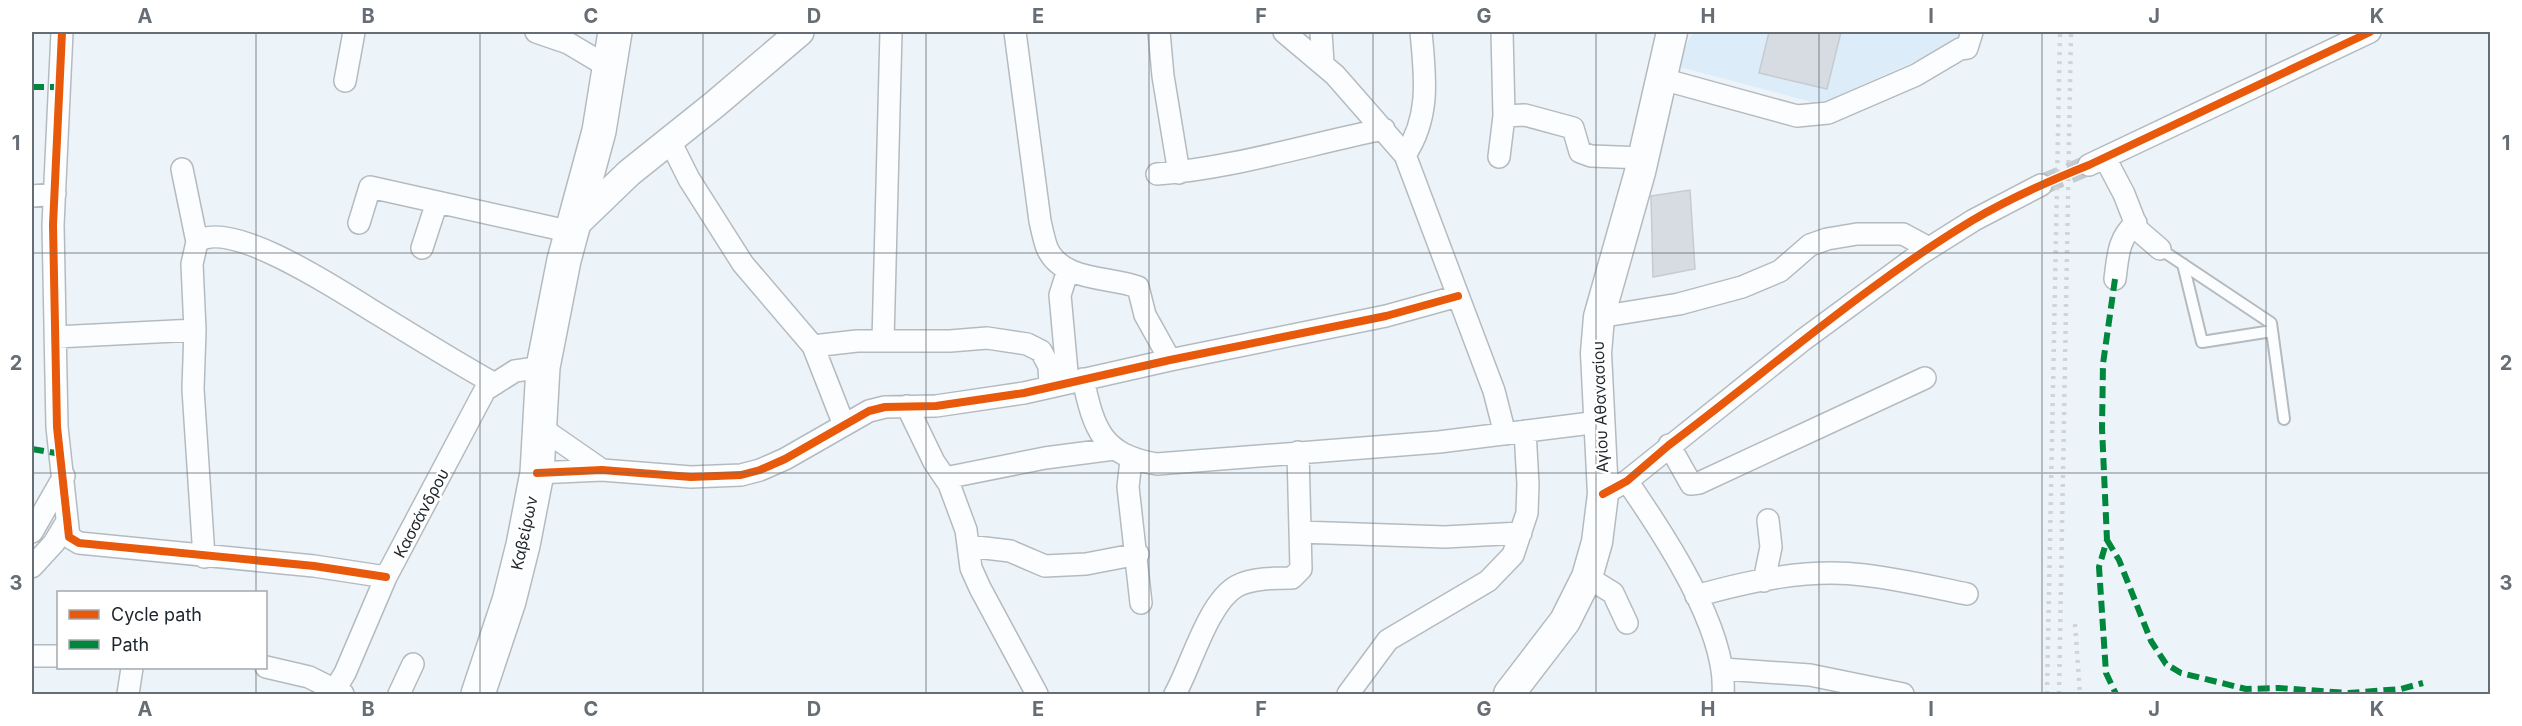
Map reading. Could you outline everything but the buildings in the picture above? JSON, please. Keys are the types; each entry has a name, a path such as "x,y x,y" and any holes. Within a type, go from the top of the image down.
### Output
{"main road":[{"name":"Καβείρων","path":"478,694 509,601 523,545 537,473 543,367 570,239 599,131 615,32"},
{"name":"Αγίου Αθανασίου","path":"1519,691 1565,621 1587,577 1615,488 1599,422 1596,353 1599,317 1644,158 1672,32"}],"street":[{"path":"62,32 55,194 57,427 65,476 66,523 69,537 79,543 314,566 386,577"},
{"path":"345,81 354,32"},
{"path":"537,32 568,43 610,68"},
{"path":"359,223 370,187 437,202 570,239 629,173 800,32"},
{"path":"882,341 891,32"},
{"path":"1015,32 1040,221 1047,249 1056,261 1068,270 1138,287 1145,315 1170,360"},
{"path":"1159,32 1163,76 1179,173"},
{"path":"1284,32 1323,64 1384,129 1405,155 1494,391 1515,433 1528,484 1527,513 1521,533 1513,555 1500,571 1488,581 1388,640 1348,694"},
{"path":"1321,32 1323,64"},
{"path":"1405,155 1418,133 1425,98 1421,32"},
{"path":"1499,157 1504,116 1502,32"},
{"path":"1662,79 1797,116 1812,117 1828,113 1916,75 1960,49 1967,48 1972,32"},
{"path":"2160,249 2138,230 2136,223 2097,162 2338,38 2370,32"},
{"path":"1504,116 1525,115 1573,128 1580,152 1591,156 1644,158"},
{"path":"1157,174 1179,173 1276,155 1329,140 1384,129"},
{"path":"670,141 689,179 743,264 813,346 844,425"},
{"path":"182,169 197,242 192,264 195,330 193,389 204,557"},
{"path":"1723,694 1723,669 1708,620 1696,596 1654,519 1615,488 1850,304 1929,248 1974,220 2041,185"},
{"path":"32,196 55,194"},
{"path":"422,248 437,202"},
{"path":"2115,279 2119,244 2125,232 2136,223"},
{"path":"1599,317 1678,304 1742,287 1780,271 1810,244 1827,239 1857,234 1903,234 1929,248"},
{"path":"197,242 203,237 216,236 246,243 283,259 338,288 495,384"},
{"path":"1067,383 1060,295 1068,270"},
{"path":"537,473 602,470 691,477 741,475 785,459 869,411 885,407 958,403 1067,383 1386,316 1458,296"},
{"path":"56,337 195,330"},
{"path":"813,346 831,342 950,341 987,338 1027,344 1041,351 1049,366 1089,407 1099,431 1122,455 1138,554 1141,603"},
{"name":"Κασσάνδρου","path":"337,693 386,577 485,390 515,371 543,367"},
{"path":"1668,445 1691,484 1699,483 1924,378"},
{"path":"907,406 916,428 945,478 957,505 968,546 971,568 980,588 1037,694"},
{"path":"945,478 1045,458 1122,455 1157,464 1515,433 1599,422"},
{"path":"540,427 602,470"},
{"path":"1175,694 1208,622 1222,600 1236,586 1252,581 1292,578 1298,575 1301,568 1298,452"},
{"path":"32,532 65,476"},
{"path":"1764,581 1771,547 1768,520"},
{"path":"32,567 54,543 66,523"},
{"path":"1300,532 1445,537 1521,533"},
{"path":"968,546 1010,551 1045,566 1086,564 1138,554"},
{"path":"1696,596 1728,586 1819,573 1862,574 1968,594"},
{"path":"1587,577 1613,593 1627,623"},
{"path":"32,656 57,656"},
{"path":"399,694 413,664"},
{"path":"267,667 309,677 337,693"},
{"path":"128,694 132,669"},
{"path":"1723,669 1810,675 1903,694"}],"lane":[{"path":"2160,249 2271,323 2284,419"},
{"path":"2182,264 2202,342 2272,331"}],"shaded area":[{"path":"1693,32 1962,32 1958,42 1828,100 1812,102 1676,66"}],"tunnel":[{"path":"2041,185 2089,165"}],"railway":[{"path":"2047,694 2060,32"},
{"path":"2059,694 2071,32"},
{"path":"2075,624 2080,694"}],"marked path":[{"path":"32,87 61,87"},
{"path":"2115,279 2103,364 2102,428 2107,540 2099,567 2106,673 2116,694"},
{"path":"32,449 61,454"},
{"path":"2107,540 2119,560 2151,641 2166,664 2181,673 2246,689 2279,688 2348,693 2401,689 2423,683"}],"cycle path":[{"path":"62,32 53,225 57,427 69,537 79,543 314,566 386,577"},
{"path":"1603,494 1627,481 1669,445 1856,300 1933,245 1973,220 2030,190 2089,165 2370,32"},
{"path":"537,473 602,470 691,477 741,475 785,459 869,411 885,407 936,406 1024,393 1170,360 1386,316 1458,296"}]}
